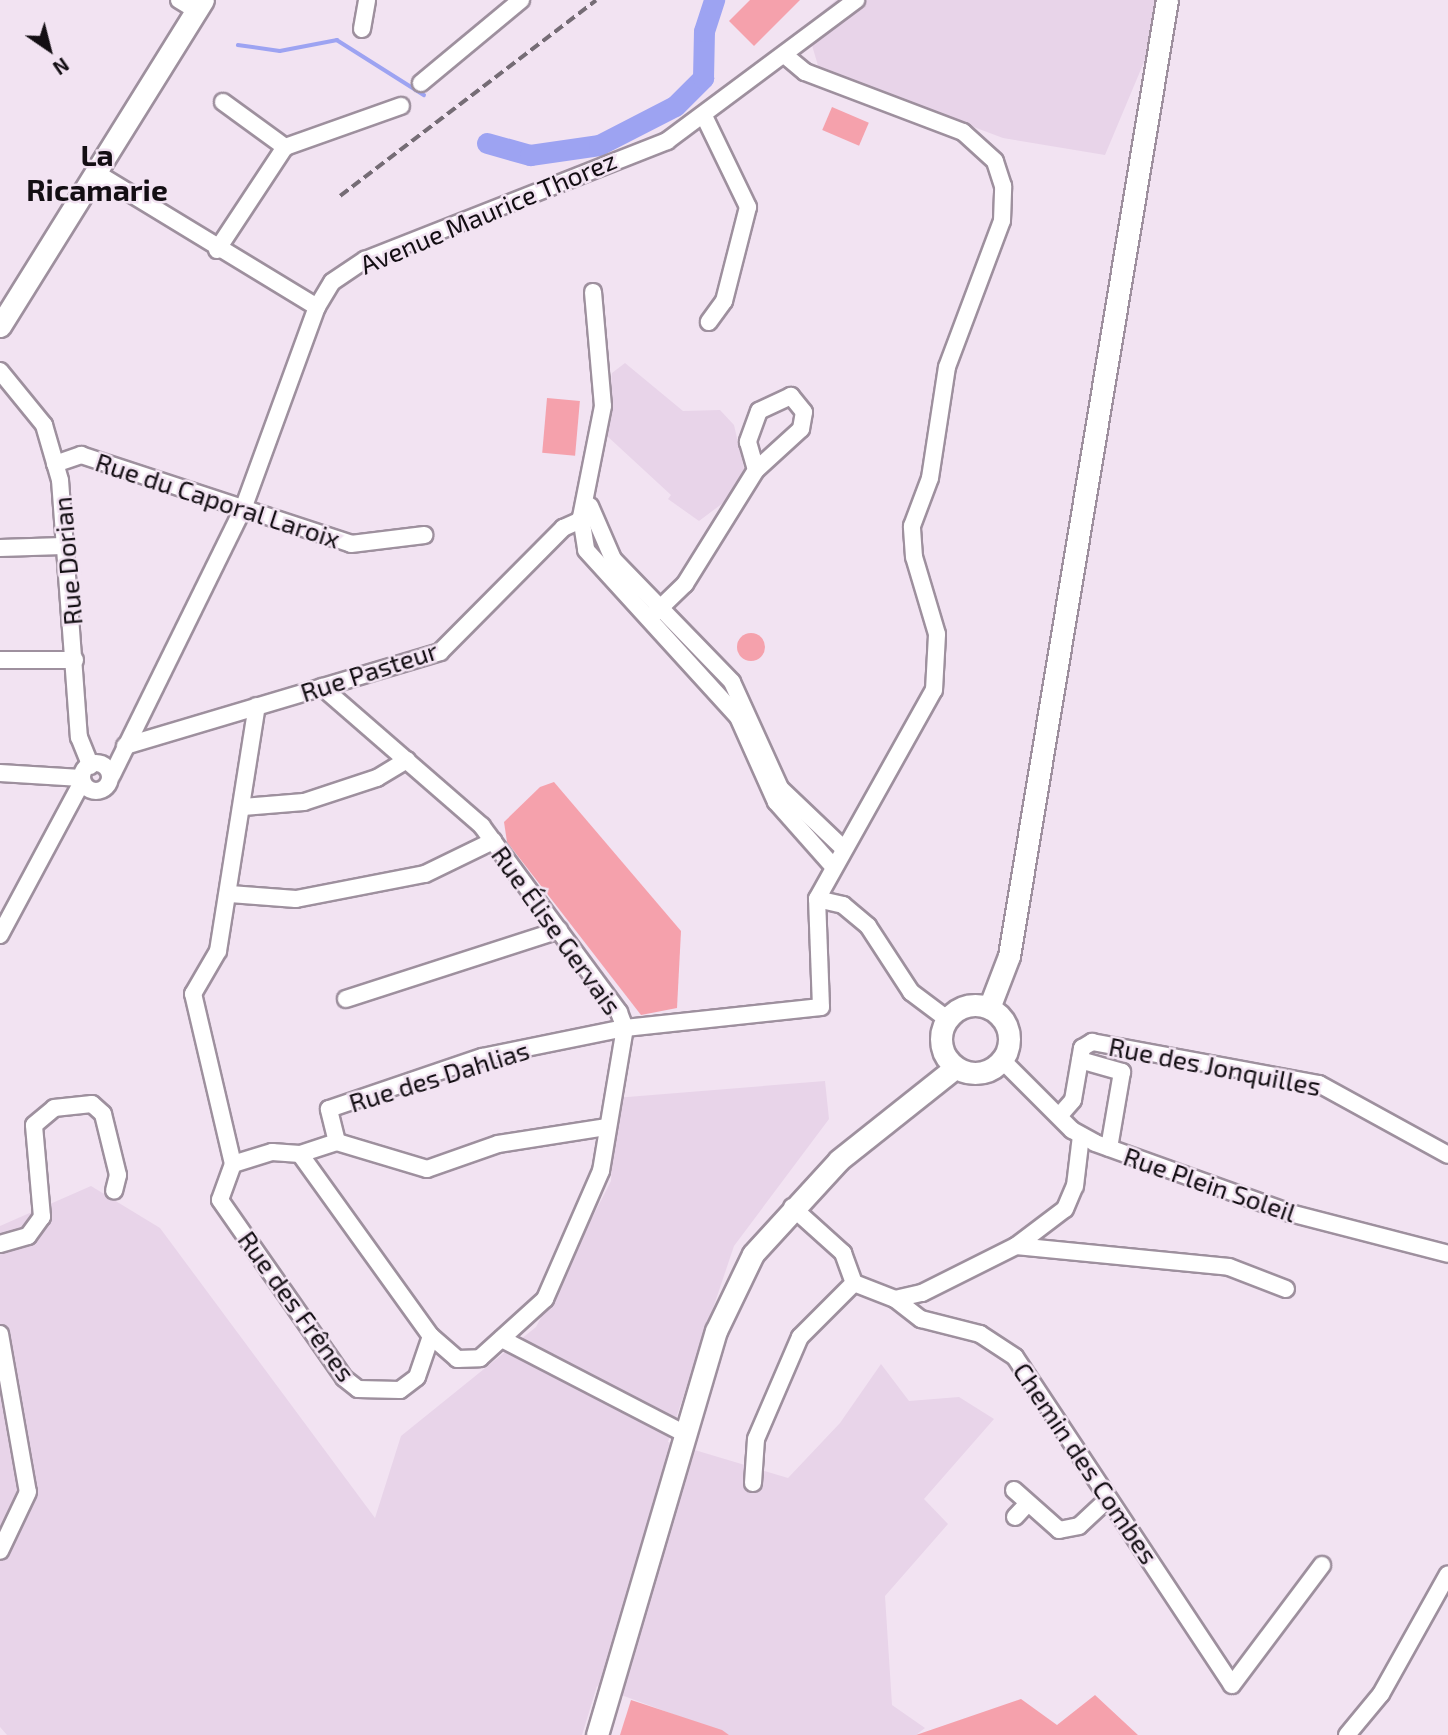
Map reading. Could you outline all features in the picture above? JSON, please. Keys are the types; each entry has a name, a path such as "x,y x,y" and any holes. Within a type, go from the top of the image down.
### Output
{"main road":[{"path":"989,1007 1009,956 1167,0"},
{"path":"3,316 95,172 193,4"},
{"path":"966,1006 989,1007 1008,1031 1002,1059 984,1071 956,1067 943,1049 947,1019 966,1006"},
{"path":"597,1735 722,1320 752,1254 792,1207 839,1160 956,1067"}],"street":[{"path":"421,83 521,0"},
{"name":"Avenue Maurice Thorez","path":"0,935 93,777 125,746 141,718 243,509 317,307 332,282 365,260 554,189 705,118 856,0"},
{"path":"362,29 368,2"},
{"path":"625,1028 821,1007 817,899 832,865 911,740 934,690 937,634 914,557 912,526 930,478 947,367 1002,221 1003,186 995,161 963,132 805,72 785,55"},
{"path":"223,102 285,147"},
{"path":"217,250 285,147 401,106"},
{"path":"705,118 748,207 724,301 709,323"},
{"path":"95,172 153,212 317,307"},
{"path":"593,292 603,405 587,493 586,550 738,717 776,802 832,865"},
{"name":"Rue Dorian","path":"0,371 44,425 55,464 75,660 80,748 93,777"},
{"path":"649,620 685,584 756,470 801,429 804,412 791,396 759,411 748,442 756,470"},
{"name":"Rue du Caporal Laroix","path":"55,464 81,454 351,544 424,535"},
{"path":"587,516 613,559 732,682 780,788 843,848"},
{"name":"Rue Pasteur","path":"125,746 440,652 518,573 587,516"},
{"path":"0,548 63,546"},
{"path":"0,660 75,660"},
{"name":"Rue Élise Gervais","path":"300,1154 431,1336 457,1359 480,1358 545,1299 601,1171 606,1127 625,1028 559,930 493,841 407,760 322,687"},
{"path":"257,706 230,894 218,951 193,994 233,1164 272,1152 300,1154 337,1142 426,1169 498,1144 606,1127"},
{"name":"Rue Pasteur","path":"141,718 168,728 193,725"},
{"path":"243,807 304,802 377,778 407,760"},
{"path":"0,773 93,777"},
{"path":"230,894 296,899 425,874 493,841"},
{"path":"817,899 843,905 868,926 911,992 947,1019"},
{"path":"346,999 559,930"},
{"name":"Rue des Dahlias","path":"337,1142 328,1109 482,1057 625,1028"},
{"name":"Rue des Jonquilles","path":"1060,1115 1073,1100 1080,1060 1092,1042 1319,1084 1448,1154"},
{"name":"Rue Plein Soleil","path":"1002,1059 1081,1136 1290,1213 1448,1254"},
{"path":"1080,1060 1122,1072 1109,1148"},
{"path":"0,1244 28,1236 41,1217 34,1125 54,1108 92,1104 103,1114 118,1175 114,1191"},
{"path":"895,1299 922,1293 1016,1246 1065,1209 1075,1186 1081,1136"},
{"name":"Rue des Frênes","path":"233,1164 220,1200 344,1378 358,1389 400,1390 417,1377 431,1336"},
{"path":"754,1483 756,1439 800,1337 854,1283 843,1253 792,1207"},
{"path":"1016,1246 1228,1267 1286,1289"},
{"name":"Chemin des Combes","path":"854,1283 895,1299 921,1319 972,1331 1015,1357 1106,1501 1232,1685 1322,1566"},
{"path":"0,1334 28,1492 0,1550"},
{"path":"502,1339 687,1435"},
{"path":"1014,1490 1059,1530 1079,1526 1106,1501"},
{"path":"1015,1517 1027,1504"},
{"path":"1347,1735 1381,1695 1448,1574"}],"shaded area":[{"path":"750,0 800,0 754,46 729,21"},
{"path":"836,0 1170,0 1105,155 1003,138 819,69 806,25"},
{"path":"832,107 869,123 859,146 822,130"},
{"path":"625,363 683,411 720,410 734,425 745,473 727,500 699,521 668,499 671,495 606,435 612,373"},
{"path":"547,398 580,401 575,456 542,453"},
{"path":"751,633 761,637 765,647 761,657 751,661 741,657 737,647 741,637"},
{"path":"554,782 681,931 677,1008 641,1015 507,842 504,822 540,787"},
{"path":"825,1081 829,1119 734,1246 668,1442 788,1478 840,1423 881,1364 909,1401 959,1397 994,1419 924,1499 948,1524 885,1596 892,1705 925,1728 916,1735 729,1735 597,1686 582,1735 7,1735 0,1727 0,1226 91,1186 160,1228 375,1518 401,1436 536,1327 611,1181 615,1098"},
{"path":"1095,1695 1138,1735 916,1735 1021,1699 1057,1725"},
{"path":"631,1700 722,1730 729,1735 620,1735"}],"waterway":[{"path":"487,143 530,155 599,145 675,106 703,78 704,31 714,0"},
{"path":"238,45 280,51 337,40 424,95"}],"railway":[{"path":"340,196 596,0"}],"district":[{"name":"La Ricamarie","path":"97,171"}]}
